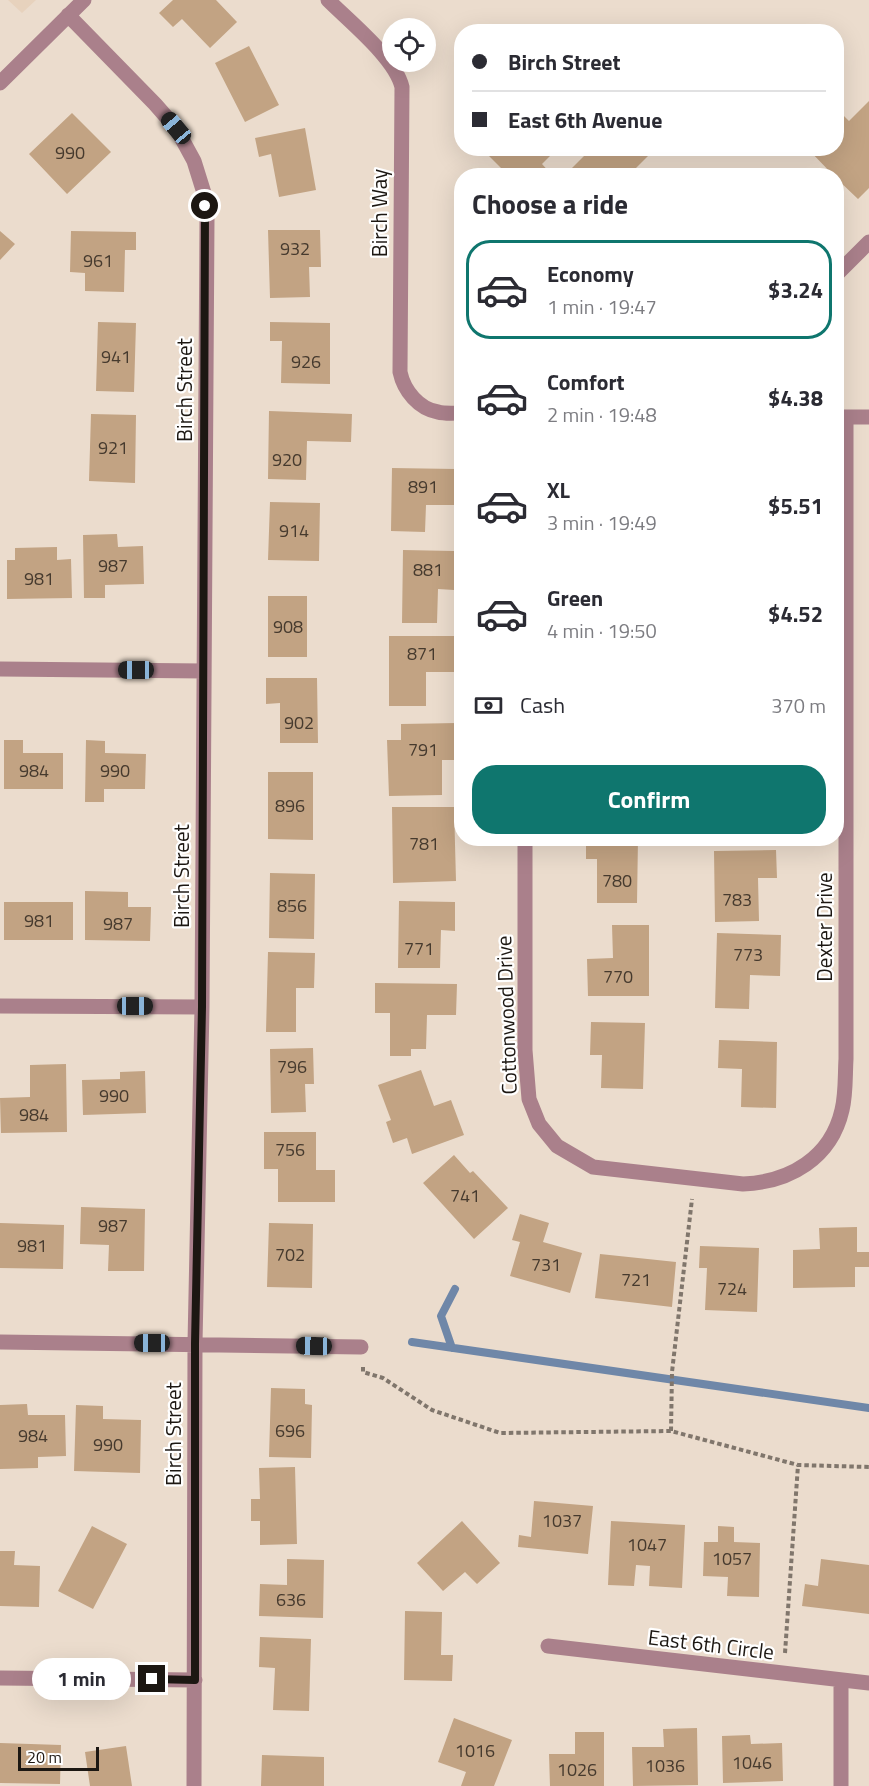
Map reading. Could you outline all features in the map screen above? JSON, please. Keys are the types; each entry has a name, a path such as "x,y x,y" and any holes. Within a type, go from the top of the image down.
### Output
{"street":[{"path":"0,83 84,0"},
{"name":"Birch Way","path":"328,0 389,62 399,76 402,87 400,361 402,380 411,396 424,407 438,412 454,413"},
{"name":"Birch Street","path":"68,15 176,128 194,161 204,193 207,219 202,1007 195,1344 194,1786"},
{"path":"844,267 869,243"},
{"path":"844,417 869,417"},
{"path":"0,669 204,671"},
{"name":"Dexter Drive","path":"694,1179 743,1184 764,1183 787,1176 811,1161 831,1137 842,1109 846,1059 844,802"},
{"name":"Cottonwood Drive","path":"525,846 525,1050 528,1099 539,1124 557,1146 593,1167 694,1179"},
{"path":"0,1006 202,1007"},
{"path":"0,1342 362,1347"},
{"name":"East 6th Circle","path":"548,1646 869,1683"},
{"path":"0,1678 195,1680"},
{"path":"841,1681 841,1786"}],"path":[{"path":"670,1431 672,1372 694,1179"},
{"path":"362,1347 363,1372 383,1378 432,1410 500,1433 670,1431 798,1466 869,1467"},
{"path":"784,1675 798,1466"}],"shaded area":[{"path":"8,0 36,0 22,13"}],"building":[{"path":"173,0 216,0 237,22 210,48 182,19 173,27 159,13"},
{"path":"249,46 279,105 245,122 215,63"},
{"path":"869,101 869,188 858,199 844,186 844,168 826,168 815,156 844,156 844,116 849,121"},
{"path":"72,113 111,152 67,194 29,154"},
{"path":"305,128 316,190 279,197 271,154 259,157 255,138"},
{"path":"489,156 550,156 542,164 546,168 501,168"},
{"path":"584,156 648,156 636,168 572,168"},
{"path":"268,230 320,230 321,267 309,267 310,297 270,298"},
{"path":"0,231 15,244 0,260"},
{"path":"71,231 136,232 136,250 125,250 124,292 85,291 85,273 70,272"},
{"path":"98,322 136,323 134,392 96,391"},
{"path":"270,322 330,323 330,384 281,383 282,341 270,341"},
{"path":"269,411 352,414 351,442 307,441 306,480 268,479"},
{"path":"91,414 136,415 135,483 89,481"},
{"path":"392,468 454,469 454,505 426,505 425,532 391,531"},
{"path":"270,502 320,503 319,561 268,560"},
{"path":"117,534 118,547 143,546 144,584 105,585 105,598 84,598 83,535"},
{"path":"57,547 57,560 71,559 72,598 7,599 7,560 15,560 15,548"},
{"path":"403,550 454,551 454,590 438,589 437,623 402,623"},
{"path":"268,596 307,596 307,657 268,657"},
{"path":"389,636 454,636 454,672 426,672 426,706 389,706"},
{"path":"266,678 317,678 318,743 280,743 280,703 266,704"},
{"path":"454,723 454,760 442,760 442,795 389,796 387,740 401,740 401,724"},
{"path":"4,740 23,740 23,753 63,753 63,789 4,789"},
{"path":"86,740 105,741 105,753 146,754 145,789 104,789 104,802 85,802"},
{"path":"268,772 313,772 313,840 268,839"},
{"path":"392,807 454,807 456,881 393,883"},
{"path":"586,846 638,846 637,903 597,903 597,859 586,859"},
{"path":"776,850 777,878 758,878 759,921 715,922 714,851"},
{"path":"270,873 315,874 314,939 269,938"},
{"path":"85,891 128,892 128,907 151,907 150,941 85,940"},
{"path":"399,901 455,902 455,931 441,930 440,968 398,968"},
{"path":"4,902 73,902 73,940 4,940"},
{"path":"612,925 649,925 649,996 588,996 587,959 613,958"},
{"path":"717,933 781,935 780,976 750,975 749,1009 715,1008"},
{"path":"268,952 315,953 314,988 296,988 296,1032 266,1032"},
{"path":"375,983 457,984 456,1015 427,1015 426,1049 411,1049 411,1056 390,1056 390,1013 375,1013"},
{"path":"591,1022 645,1023 643,1089 601,1088 602,1055 590,1055"},
{"path":"719,1040 777,1042 776,1108 741,1107 742,1069 718,1068"},
{"path":"313,1048 314,1084 305,1084 306,1112 271,1113 270,1049"},
{"path":"66,1064 67,1132 1,1133 0,1098 30,1097 30,1065"},
{"path":"421,1070 434,1106 451,1100 464,1135 412,1154 407,1138 393,1143 386,1122 391,1120 378,1085"},
{"path":"145,1071 146,1113 83,1115 82,1080 120,1079 120,1072"},
{"path":"264,1132 316,1132 316,1170 335,1170 335,1202 278,1202 278,1169 264,1169"},
{"path":"454,1155 470,1173 473,1171 508,1208 474,1239 423,1183"},
{"path":"81,1207 145,1209 144,1271 108,1271 109,1245 80,1244"},
{"path":"520,1214 549,1223 543,1242 582,1253 570,1293 510,1276 520,1242 512,1240"},
{"path":"0,1223 64,1225 63,1269 0,1268"},
{"path":"269,1223 313,1224 312,1288 267,1287"},
{"path":"857,1227 857,1252 869,1252 869,1267 855,1267 855,1287 793,1288 793,1250 820,1249 819,1228"},
{"path":"700,1246 759,1248 757,1312 705,1310 707,1268 699,1268"},
{"path":"600,1254 676,1262 672,1307 595,1298"},
{"path":"271,1388 305,1389 305,1404 312,1405 311,1458 269,1457"},
{"path":"27,1404 28,1415 65,1415 66,1456 38,1457 38,1468 0,1469 0,1405"},
{"path":"76,1405 103,1406 103,1419 141,1420 140,1473 74,1471"},
{"path":"295,1467 297,1544 260,1545 260,1521 251,1521 251,1499 260,1499 259,1468"},
{"path":"534,1501 593,1506 588,1554 518,1547 519,1535 531,1537"},
{"path":"462,1521 500,1563 477,1584 465,1572 443,1591 417,1563"},
{"path":"611,1521 685,1525 682,1588 649,1586 650,1566 636,1565 634,1586 608,1585"},
{"path":"92,1526 127,1544 93,1609 58,1591"},
{"path":"718,1526 734,1527 734,1542 760,1543 759,1597 727,1596 728,1577 703,1576 704,1542 718,1542"},
{"path":"0,1551 15,1551 14,1565 40,1566 39,1607 0,1606"},
{"path":"287,1559 324,1560 323,1618 259,1616 260,1584 287,1585"},
{"path":"821,1559 869,1565 869,1614 802,1606 805,1584 818,1586"},
{"path":"405,1611 442,1612 441,1655 453,1655 452,1681 404,1680"},
{"path":"260,1637 311,1639 309,1711 273,1710 275,1668 259,1667"},
{"path":"454,1718 512,1740 494,1786 461,1786 466,1772 438,1762"},
{"path":"697,1728 698,1785 633,1786 632,1747 664,1747 663,1729"},
{"path":"575,1732 604,1732 604,1786 550,1786 549,1754 575,1754"},
{"path":"750,1735 751,1744 782,1743 783,1781 723,1783 722,1736"},
{"path":"0,1743 61,1745 60,1784 0,1783"},
{"path":"126,1746 132,1786 90,1786 85,1752"},
{"path":"262,1755 324,1757 324,1786 261,1786"}],"waterway":[{"path":"452,1348 441,1316 455,1289"},
{"path":"412,1342 869,1408"}],"route":[{"path":"152,1679 195,1680 195,1344 202,1007 207,243 205,206"}]}
